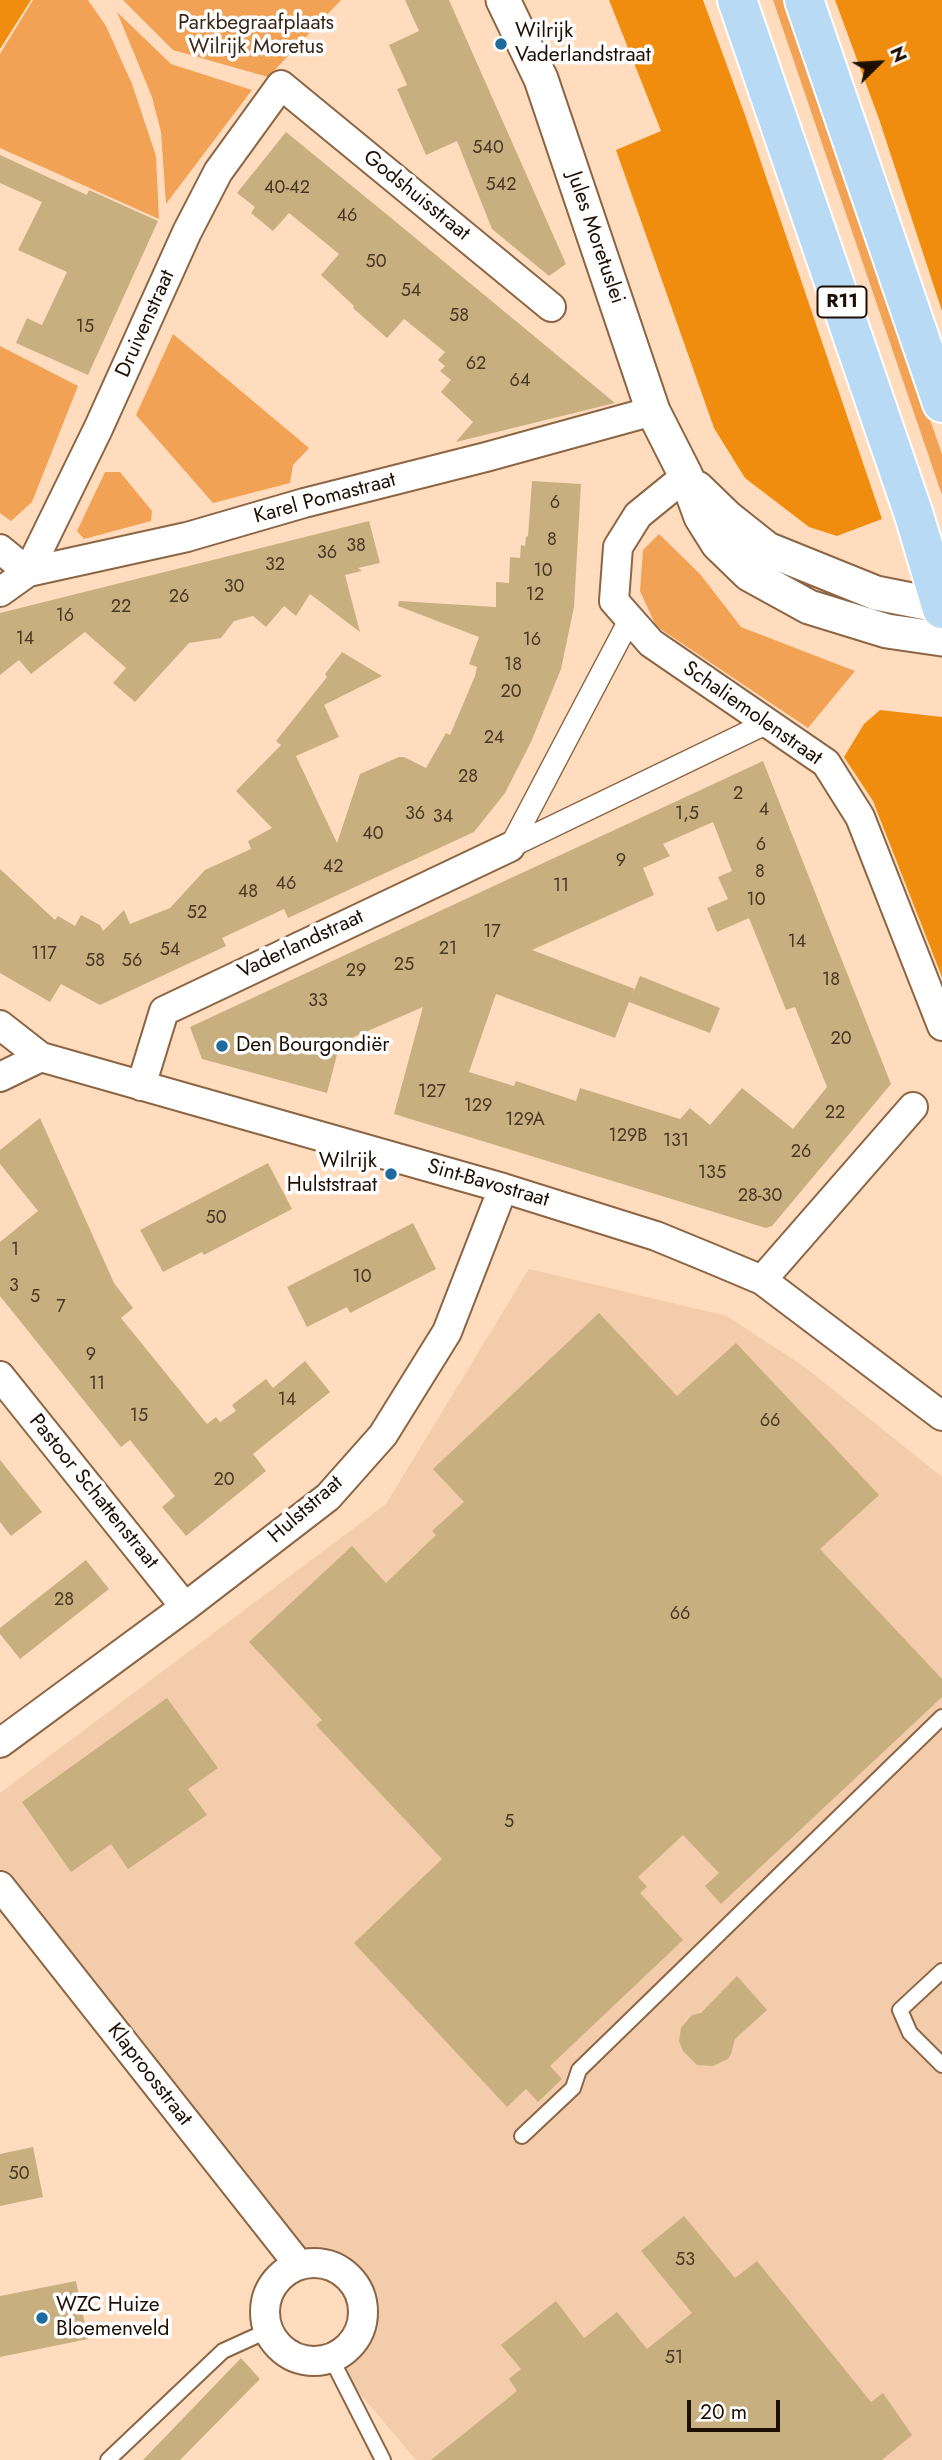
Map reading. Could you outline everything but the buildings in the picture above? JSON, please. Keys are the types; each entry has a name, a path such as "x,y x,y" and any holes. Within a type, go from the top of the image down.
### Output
{"highway":[{"name":"R11","path":"737,0 914,515 942,615"},
{"path":"804,0 942,403"}],"street":[{"name":"Jules Moretuslei","path":"503,0 541,79 653,411 686,476 728,518 767,549 876,593 942,615"},
{"name":"Godshuisstraat","path":"281,85 551,307"},
{"name":"Druivenstraat","path":"28,572 98,429 187,232 218,172 281,85"},
{"name":"Karel Pomastraat","path":"0,592 28,572 187,537 304,503 653,411"},
{"name":"Schaliemolenstraat","path":"686,476 638,515 618,547 614,601 651,643 825,763 860,817 942,1026"},
{"path":"0,549 28,572"},
{"path":"510,847 630,619"},
{"name":"Vaderlandstraat","path":"141,1086 164,1011 767,723"},
{"name":"Sint-Bavostraat","path":"0,1025 41,1057 503,1188 656,1236 762,1280 942,1416"},
{"path":"0,1077 41,1057"},
{"path":"762,1280 913,1107"},
{"name":"Hulststraat","path":"0,1743 185,1607 328,1497 383,1435 447,1332 503,1188"},
{"name":"Pastoor Schattenstraat","path":"0,1376 185,1607"},
{"name":"Klaproosstraat","path":"0,1886 299,2265"},
{"path":"321,2263 343,2271 358,2289 364,2311 359,2333 345,2351 324,2362 301,2361 281,2350 267,2331 264,2311 268,2291 281,2275 299,2265 321,2263"}],"lane":[{"path":"522,2136 573,2088 579,2070 942,1717"},
{"path":"942,1971 900,2010 910,2033 942,2065"},
{"path":"108,2460 223,2351 267,2331"},
{"path":"331,2358 383,2460"}],"shaded area":[{"path":"0,0 31,0 0,49"},
{"path":"609,0 703,0 745,115 882,519 837,536 809,527 745,478 714,428 616,150 661,131"},
{"path":"835,0 942,0 942,311 879,119"},
{"path":"880,710 942,717 942,977 873,801 844,757 864,724"},
{"path":"529,1269 727,1316 806,1368 942,1477 942,2460 416,2460 344,2375 345,2352 359,2334 364,2311 358,2289 343,2271 321,2263 299,2265 0,1886 0,1793 386,1504"}],"green space":[{"path":"33,0 88,0 106,26 132,84 156,156 159,219 0,148 0,54"},
{"name":"Parkbegraafplaats Wilrijk Moretus","path":"123,0 341,0 268,77 173,50"},
{"path":"773,0 784,0 942,454 942,495"},
{"path":"117,12 171,64 252,90 166,204 161,132 152,97"},
{"path":"173,334 309,448 293,465 290,483 213,503 136,415"},
{"path":"0,346 78,386 32,502 11,521 0,513"},
{"path":"105,472 120,472 152,511 151,521 84,539 77,531"},
{"path":"659,534 700,574 741,627 855,671 808,728 656,626 640,591 643,550"}],"place":[{"name":"Wilrijk Vaderlandstraat","path":"501,44"},
{"name":"Den Bourgondiër","path":"222,1046"},
{"name":"Wilrijk Hulststraat","path":"391,1174"},
{"name":"WZC Huize Bloemenveld","path":"42,2318"}]}
